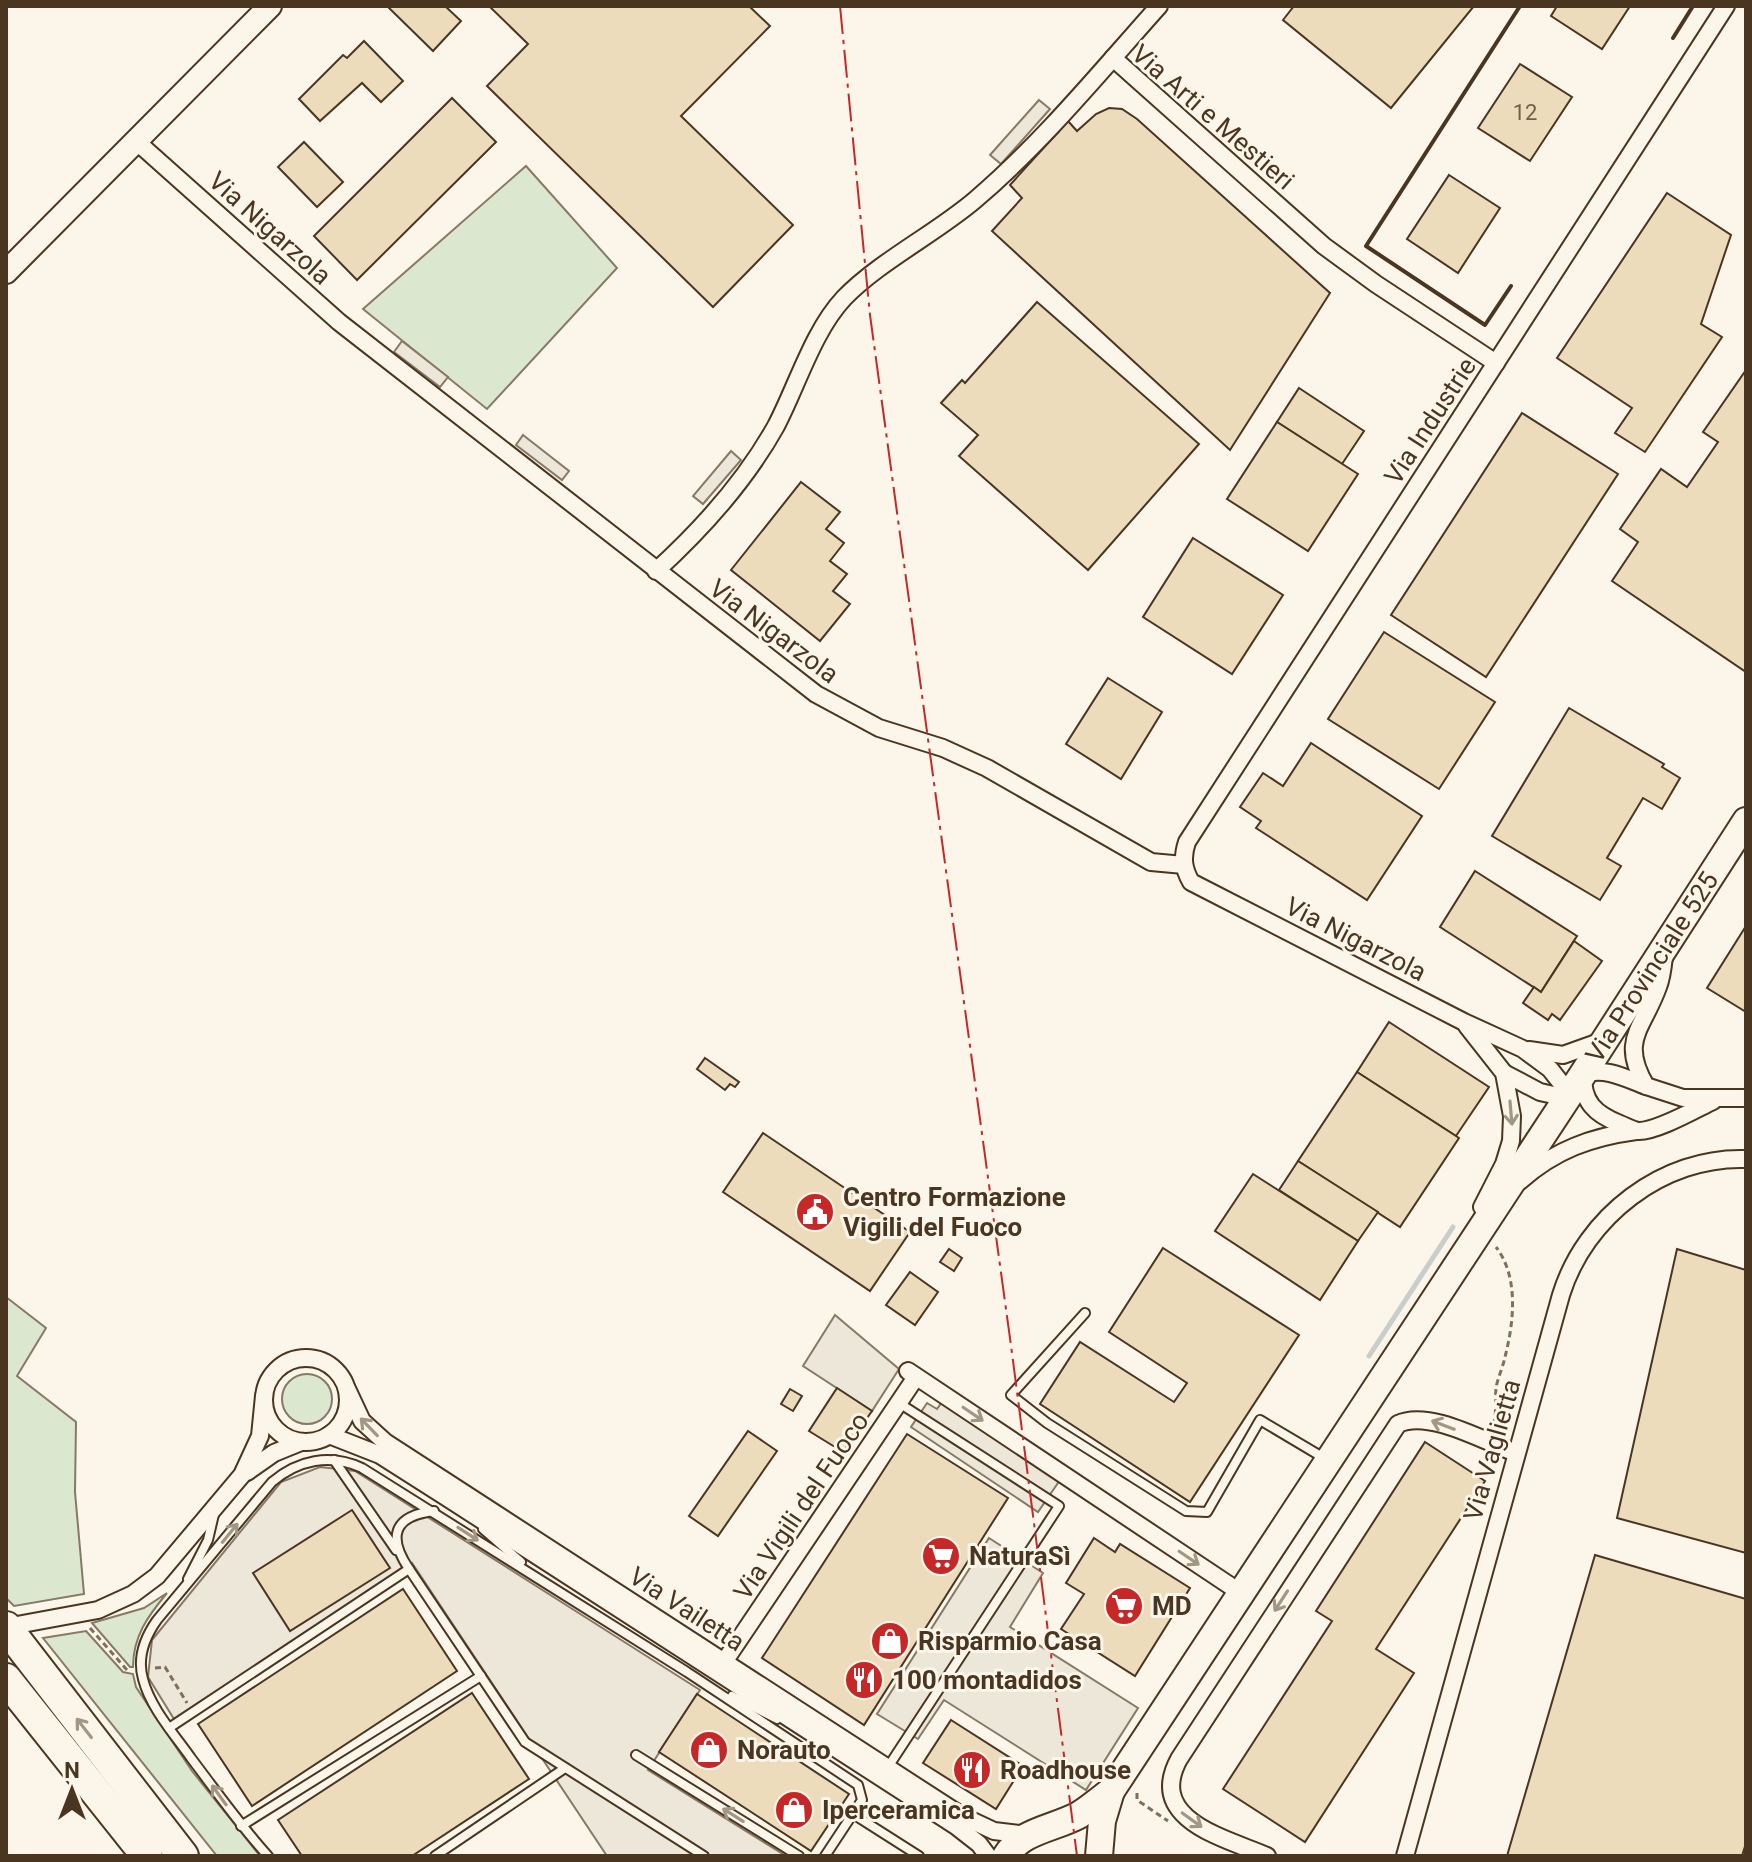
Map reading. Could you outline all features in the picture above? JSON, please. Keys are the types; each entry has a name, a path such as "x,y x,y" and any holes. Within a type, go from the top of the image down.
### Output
{"highway":[{"path":"6,1627 183,1856"},
{"path":"6,1679 147,1856"}],"main road":[{"name":"Via Provinciale 525","path":"1111,1791 1328,1460 1483,1242 1498,1200 1746,821"},
{"path":"1006,1856 1017,1842 1079,1815 1111,1791"},
{"path":"1099,1856 1102,1821 1111,1791"},
{"path":"1038,1831 1081,1836 1099,1856"}],"street":[{"path":"6,272 270,6"},
{"path":"1113,58 1159,6"},
{"name":"Via Industrie","path":"1184,865 1187,842 1726,6"},
{"name":"Via Arti e Mestieri","path":"656,571 712,514 749,468 775,426 822,332 845,298 992,185 1113,58 1324,246 1496,363"},
{"name":"Via Nigarzola","path":"136,141 339,322 656,571 835,706 879,728 943,748 987,768 1151,862 1184,865 1191,882 1523,1049 1554,1074 1567,1098"},
{"path":"1646,1086 1634,1064 1633,1043 1636,1030 1658,988 1665,947"},
{"name":"Via Nigarzola","path":"1464,1022 1504,1073 1540,1092 1567,1098"},
{"name":"Via Nigarzola","path":"1523,1049 1563,1055 1605,1040"},
{"path":"1638,1131 1608,1119 1591,1107 1584,1093 1583,1074 1610,1072 1683,1098 1746,1098"},
{"name":"Via Nigarzola","path":"1483,1242 1482,1208 1504,1164 1511,1141 1512,1116 1504,1073"},
{"path":"1498,1200 1561,1151 1592,1139 1638,1131 1677,1119 1718,1098"},
{"name":"Via Vaglietta","path":"1405,1856 1516,1453 1563,1288 1574,1262 1588,1239 1630,1197 1657,1180 1703,1164 1746,1159"},
{"path":"6,1627 98,1610 133,1594 163,1571 242,1475 260,1436 264,1396 276,1370 288,1361 302,1358 317,1359 330,1365 341,1375 347,1389 348,1402 339,1426 316,1441 301,1442 274,1453 242,1475"},
{"name":"Via Vigili del Fuoco","path":"724,1662 899,1403 912,1374 1241,1593"},
{"name":"Via Vailetta","path":"347,1389 362,1421 375,1434 888,1768 982,1827 1003,1833 1038,1831"},
{"path":"264,1396 265,1409 278,1431 301,1442"},
{"path":"1267,1856 1197,1825 1178,1809 1170,1787 1179,1759 1398,1424 1409,1419 1427,1419 1516,1453"},
{"name":"Via Vailetta","path":"329,1435 380,1455 446,1497 968,1834 988,1856"}],"lane":[{"path":"1085,1313 1011,1395 1047,1423 1186,1511 1207,1512 1260,1420 1328,1460"},
{"path":"888,1768 1059,1506 899,1403"},
{"path":"334,1460 525,1742 704,1856"},
{"path":"268,1856 241,1826 169,1728 145,1686 141,1660 153,1626 272,1482 299,1464 334,1460 362,1468 434,1511 858,1785 862,1800 825,1856"},
{"path":"446,1497 553,1590"},
{"path":"178,1597 208,1540 216,1507"},
{"path":"396,1550 397,1532 406,1520 434,1511"},
{"path":"169,1728 409,1569"},
{"path":"241,1826 481,1676"},
{"path":"696,1678 834,1748"},
{"path":"636,1755 799,1856"},
{"path":"435,1856 565,1768"},
{"path":"853,1814 919,1856"}],"path":[{"path":"1483,1242 1507,1265 1512,1290 1512,1321 1506,1356 1496,1387 1496,1417"}],"green space":[{"path":"526,166 617,268 487,409 363,309"},
{"path":"6,1297 46,1328 17,1376 76,1422 75,1492 84,1594 14,1606 6,1598"},
{"path":"307,1374 325,1381 332,1399 325,1417 307,1424 289,1417 282,1399 289,1381"},
{"path":"167,1593 143,1627 133,1667 130,1667 92,1623 144,1608"},
{"path":"86,1631 123,1672 133,1674 136,1687 192,1771 260,1856 217,1856 43,1638"}],"shaded area":[{"path":"1039,100 1050,109 1001,164 990,155"},
{"path":"402,341 448,377 440,387 394,352"},
{"path":"523,435 569,471 562,480 516,445"},
{"path":"731,451 741,460 703,504 693,496"},
{"path":"835,1315 899,1369 872,1411 803,1366"},
{"path":"944,1399 1062,1477 1038,1512 911,1427 927,1403 937,1409"},
{"path":"320,1467 355,1471 700,1690 648,1770 786,1856 607,1856 412,1563 174,1719 148,1677 152,1640 281,1482"},
{"path":"989,1538 1043,1573 1010,1627 1138,1708 1086,1790 944,1700 918,1739 877,1714"}],"building":[{"path":"387,6 445,6 461,21 433,51"},
{"path":"489,6 749,6 770,26 681,116 793,225 713,307 487,86 528,44"},
{"path":"1294,6 1474,6 1391,108 1283,20"},
{"path":"1557,6 1630,6 1602,49 1551,16"},
{"path":"364,41 403,81 381,102 362,83 320,121 299,99 343,55 347,58"},
{"path":"1520,64 1572,97 1530,161 1478,128"},
{"path":"452,98 496,142 357,280 314,236"},
{"path":"1109,108 1122,109 1137,119 1330,293 1230,450 992,231 1022,198 1010,185 1068,121 1077,131 1096,114"},
{"path":"304,142 343,182 317,207 278,167"},
{"path":"1449,175 1500,208 1458,273 1407,239"},
{"path":"1667,193 1731,235 1701,324 1722,337 1645,452 1615,433 1632,408 1557,358"},
{"path":"1037,302 1199,444 1088,570 959,456 978,435 941,403 962,380 965,383"},
{"path":"1746,370 1746,672 1612,581 1638,542 1620,529 1661,469 1687,487 1718,442 1703,432"},
{"path":"1299,388 1364,431 1342,464 1277,422"},
{"path":"1522,413 1618,474 1486,677 1391,615"},
{"path":"1277,422 1358,474 1308,551 1227,499"},
{"path":"801,482 840,512 826,529 844,543 830,561 847,574 833,591 850,604 820,641 731,570"},
{"path":"1193,538 1283,595 1232,674 1143,617"},
{"path":"1384,632 1495,702 1439,789 1328,719"},
{"path":"1108,678 1162,712 1121,779 1066,744"},
{"path":"1569,708 1664,764 1662,767 1680,778 1662,809 1643,798 1607,858 1621,866 1600,900 1492,836"},
{"path":"1311,743 1422,816 1367,900 1256,828 1261,821 1240,807 1263,773 1283,786"},
{"path":"1475,871 1577,936 1541,992 1440,927"},
{"path":"1746,926 1746,1012 1707,988"},
{"path":"1574,941 1602,961 1560,1020 1552,1014 1548,1020 1523,1003 1534,987 1541,992"},
{"path":"1389,1022 1489,1087 1456,1136 1357,1072"},
{"path":"705,1058 739,1082 735,1087 730,1084 725,1090 697,1069"},
{"path":"1357,1072 1459,1138 1400,1227 1298,1161"},
{"path":"763,1133 910,1232 870,1291 723,1192"},
{"path":"1298,1161 1378,1212 1358,1241 1279,1190"},
{"path":"1253,1174 1358,1241 1320,1300 1215,1231"},
{"path":"1163,1248 1299,1335 1190,1502 1040,1404 1080,1342 1174,1402 1187,1383 1109,1332"},
{"path":"949,1249 962,1258 954,1271 940,1262"},
{"path":"1677,1249 1746,1270 1746,1553 1617,1518"},
{"path":"910,1272 938,1292 915,1325 886,1305"},
{"path":"837,1388 872,1411 843,1452 809,1431"},
{"path":"790,1389 802,1396 793,1411 781,1404"},
{"path":"748,1431 777,1451 718,1536 689,1516"},
{"path":"907,1434 1008,1498 864,1725 762,1658"},
{"path":"1425,1442 1485,1481 1376,1649 1414,1673 1305,1842 1223,1789 1332,1621 1316,1611"},
{"path":"352,1510 390,1568 290,1631 253,1573"},
{"path":"1094,1538 1115,1552 1120,1544 1190,1588 1135,1676 1061,1629 1084,1594 1066,1583"},
{"path":"1595,1555 1746,1599 1746,1843 1742,1856 1507,1856"},
{"path":"403,1589 457,1671 252,1806 198,1724"},
{"path":"472,1693 529,1779 412,1856 302,1856 278,1820"},
{"path":"697,1694 849,1794 811,1851 659,1752"},
{"path":"951,1720 1023,1766 996,1809 923,1763"}],"waterway":[{"path":"1369,1356 1453,1227"}],"wall":[{"path":"1511,286 1485,325 1366,246 1520,6"},
{"path":"1673,38 1693,6"}],"power":[{"path":"840,6 870,315 1012,1353 1077,1856"}],"place":[{"name":"Centro Formazione Vigili del Fuoco","path":"815,1212"},
{"name":"NaturaSì","path":"941,1556"},
{"name":"MD","path":"1124,1606"},
{"name":"Risparmio Casa","path":"890,1641"},
{"name":"100 montadidos","path":"864,1680"},
{"name":"Norauto","path":"709,1750"},
{"name":"Roadhouse","path":"972,1770"},
{"name":"Iperceramica","path":"794,1810"}]}
